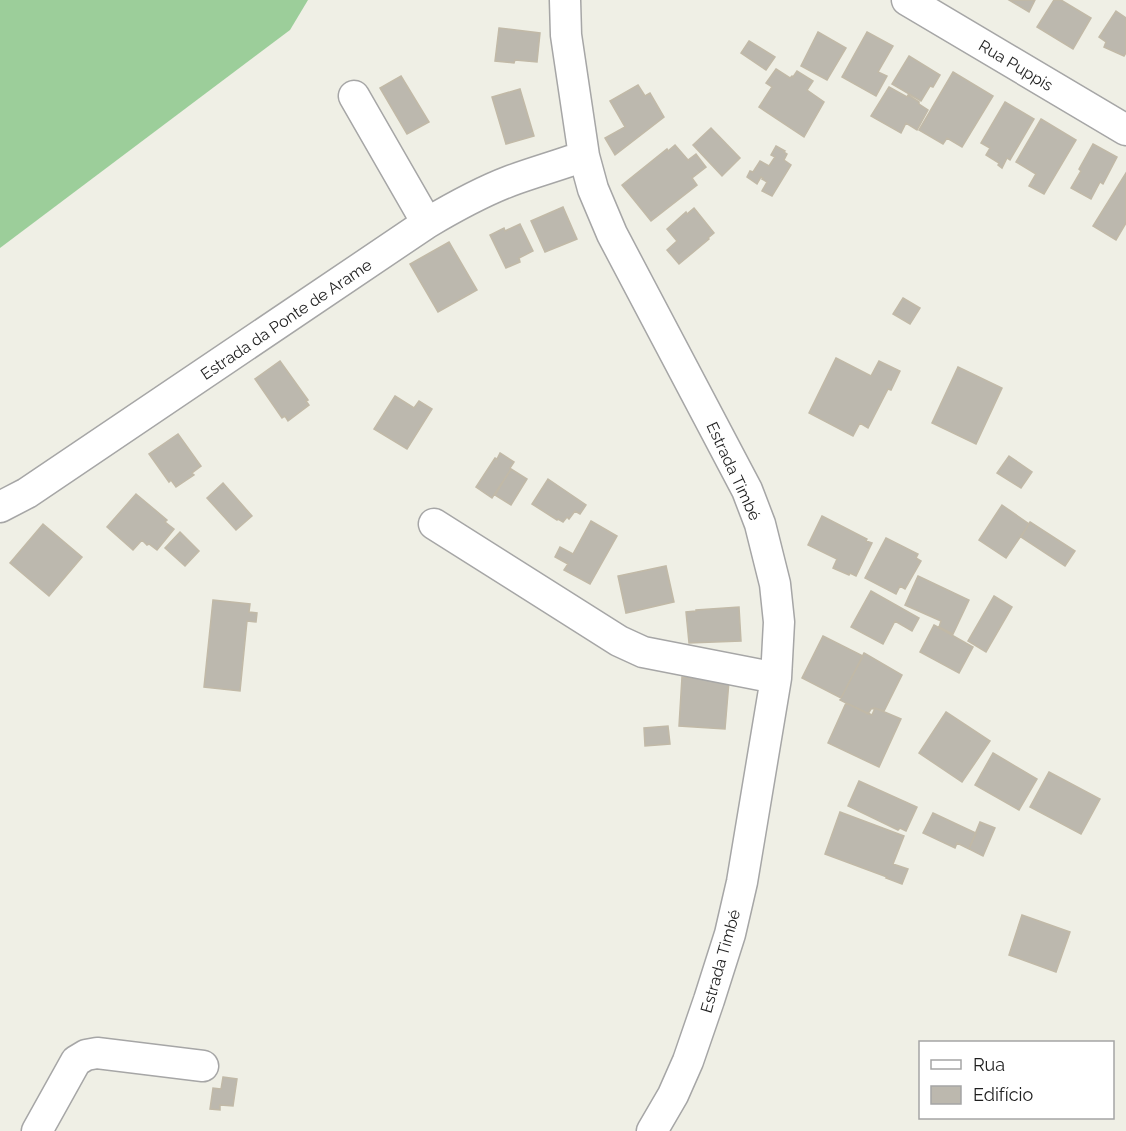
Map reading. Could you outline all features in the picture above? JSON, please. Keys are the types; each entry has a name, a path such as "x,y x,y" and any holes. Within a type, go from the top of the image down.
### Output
{"street":[{"name":"Estrada Timbé","path":"565,0 566,34 584,156 592,189 612,234 747,490 760,524 775,584 779,622 776,678 742,882 730,934 688,1061 673,1095 652,1131"},
{"name":"Rua Puppis","path":"907,0 1126,130"},
{"path":"354,96 428,223"},
{"name":"Estrada da Ponte de Arame","path":"0,507 35,488 428,223 477,195 510,181 584,156"},
{"path":"435,524 619,641 643,652 776,678"},
{"path":"37,1131 76,1061 86,1055 97,1053 203,1066"}],"green space":[{"path":"0,0 308,0 290,30 0,248"}],"building":[{"path":"1009,0 1035,0 1029,12"},
{"path":"1054,0 1061,0 1091,18 1073,49 1037,27"},
{"path":"1116,11 1126,18 1126,53 1124,56 1104,47 1106,42 1099,37"},
{"path":"499,28 540,33 537,62 495,61"},
{"path":"818,32 846,48 827,80 801,66"},
{"path":"867,32 893,46 878,72 887,76 876,96 842,77"},
{"path":"749,41 775,57 766,70 741,53"},
{"path":"909,56 940,75 921,101 892,84"},
{"path":"776,69 790,78 797,71 813,81 807,90 824,102 804,137 759,107 772,87 766,83"},
{"path":"953,72 993,96 962,147 947,138 943,144 919,130"},
{"path":"401,76 429,122 407,134 380,88"},
{"path":"638,85 645,96 650,93 664,117 615,155 605,138 625,127 610,101"},
{"path":"889,87 907,97 908,95 928,110 917,130 906,123 901,133 871,116"},
{"path":"520,89 534,136 506,144 492,97"},
{"path":"1005,102 1034,119 1010,160 1007,158 1002,168 998,165 999,163 986,155 990,148 981,143"},
{"path":"1041,119 1076,140 1044,194 1029,186 1036,174 1016,162"},
{"path":"711,128 740,158 722,176 693,145"},
{"path":"1093,144 1117,157 1103,184 1100,182 1091,199 1071,188"},
{"path":"675,145 688,160 696,154 706,167 692,178 697,185 651,221 622,185"},
{"path":"776,146 785,151 787,154 784,160 791,165 772,196 762,191 767,182 763,178 761,177 757,184 747,177 760,161 769,166 775,157 771,155"},
{"path":"1126,173 1126,223 1116,240 1093,226"},
{"path":"563,207 577,239 545,252 531,221"},
{"path":"694,208 714,233 679,264 667,250 677,241 667,229"},
{"path":"520,224 533,251 519,258 520,262 506,268 490,235"},
{"path":"449,242 477,290 438,312 410,264"},
{"path":"903,298 920,308 910,324 893,314"},
{"path":"836,358 871,376 879,361 900,371 868,428 860,423 853,436 809,413"},
{"path":"280,361 308,400 306,401 309,405 288,421 285,416 282,418 255,379"},
{"path":"958,367 1002,388 976,444 932,423"},
{"path":"395,396 414,408 419,401 432,409 407,449 374,429"},
{"path":"178,434 201,466 192,473 194,475 176,487 171,480 169,482 149,454"},
{"path":"500,453 514,462 492,498 476,487"},
{"path":"1009,456 1032,472 1021,488 997,473"},
{"path":"511,469 527,479 511,505 495,495"},
{"path":"548,479 586,505 580,514 575,511 569,519 567,517 563,522 532,504"},
{"path":"223,483 252,516 236,530 207,498"},
{"path":"136,494 167,520 165,522 174,529 157,550 142,540 133,550 107,527"},
{"path":"1002,505 1029,524 1006,558 979,540"},
{"path":"822,516 872,543 856,576 833,568 837,559 808,545"},
{"path":"591,521 617,536 590,584 564,570 568,564 555,557 560,547 573,554"},
{"path":"1030,522 1075,551 1065,566 1021,537"},
{"path":"43,524 82,557 49,596 10,563"},
{"path":"180,532 199,551 185,566 165,548"},
{"path":"886,538 918,554 916,558 921,561 905,589 900,586 896,594 865,578"},
{"path":"666,566 674,602 626,613 618,576"},
{"path":"918,576 969,600 953,634 939,627 941,621 905,605"},
{"path":"871,591 919,618 912,631 895,621 883,644 851,627"},
{"path":"994,596 1012,607 986,652 968,641"},
{"path":"213,600 250,604 249,612 257,613 256,622 247,621 240,691 204,687"},
{"path":"739,607 741,641 689,643 686,612"},
{"path":"934,625 973,647 959,673 920,652"},
{"path":"823,636 863,656 841,698 802,678"},
{"path":"864,653 902,675 884,711 875,708 871,709 868,714 840,700"},
{"path":"682,677 729,681 725,729 679,726"},
{"path":"846,703 872,715 875,708 901,719 879,767 828,743"},
{"path":"946,712 990,741 962,782 919,753"},
{"path":"668,726 670,744 645,746 644,728"},
{"path":"993,753 1037,779 1019,810 975,785"},
{"path":"1049,772 1100,799 1081,834 1030,807"},
{"path":"859,781 917,807 906,831 900,828 898,830 848,806"},
{"path":"840,812 904,836 893,864 908,869 902,884 825,854"},
{"path":"933,813 976,833 969,849 957,843 955,848 923,833"},
{"path":"980,822 995,828 983,856 969,849"},
{"path":"1022,915 1070,932 1056,972 1009,955"},
{"path":"223,1077 237,1079 233,1106 220,1105 220,1110 210,1109 213,1088 221,1089"}]}
